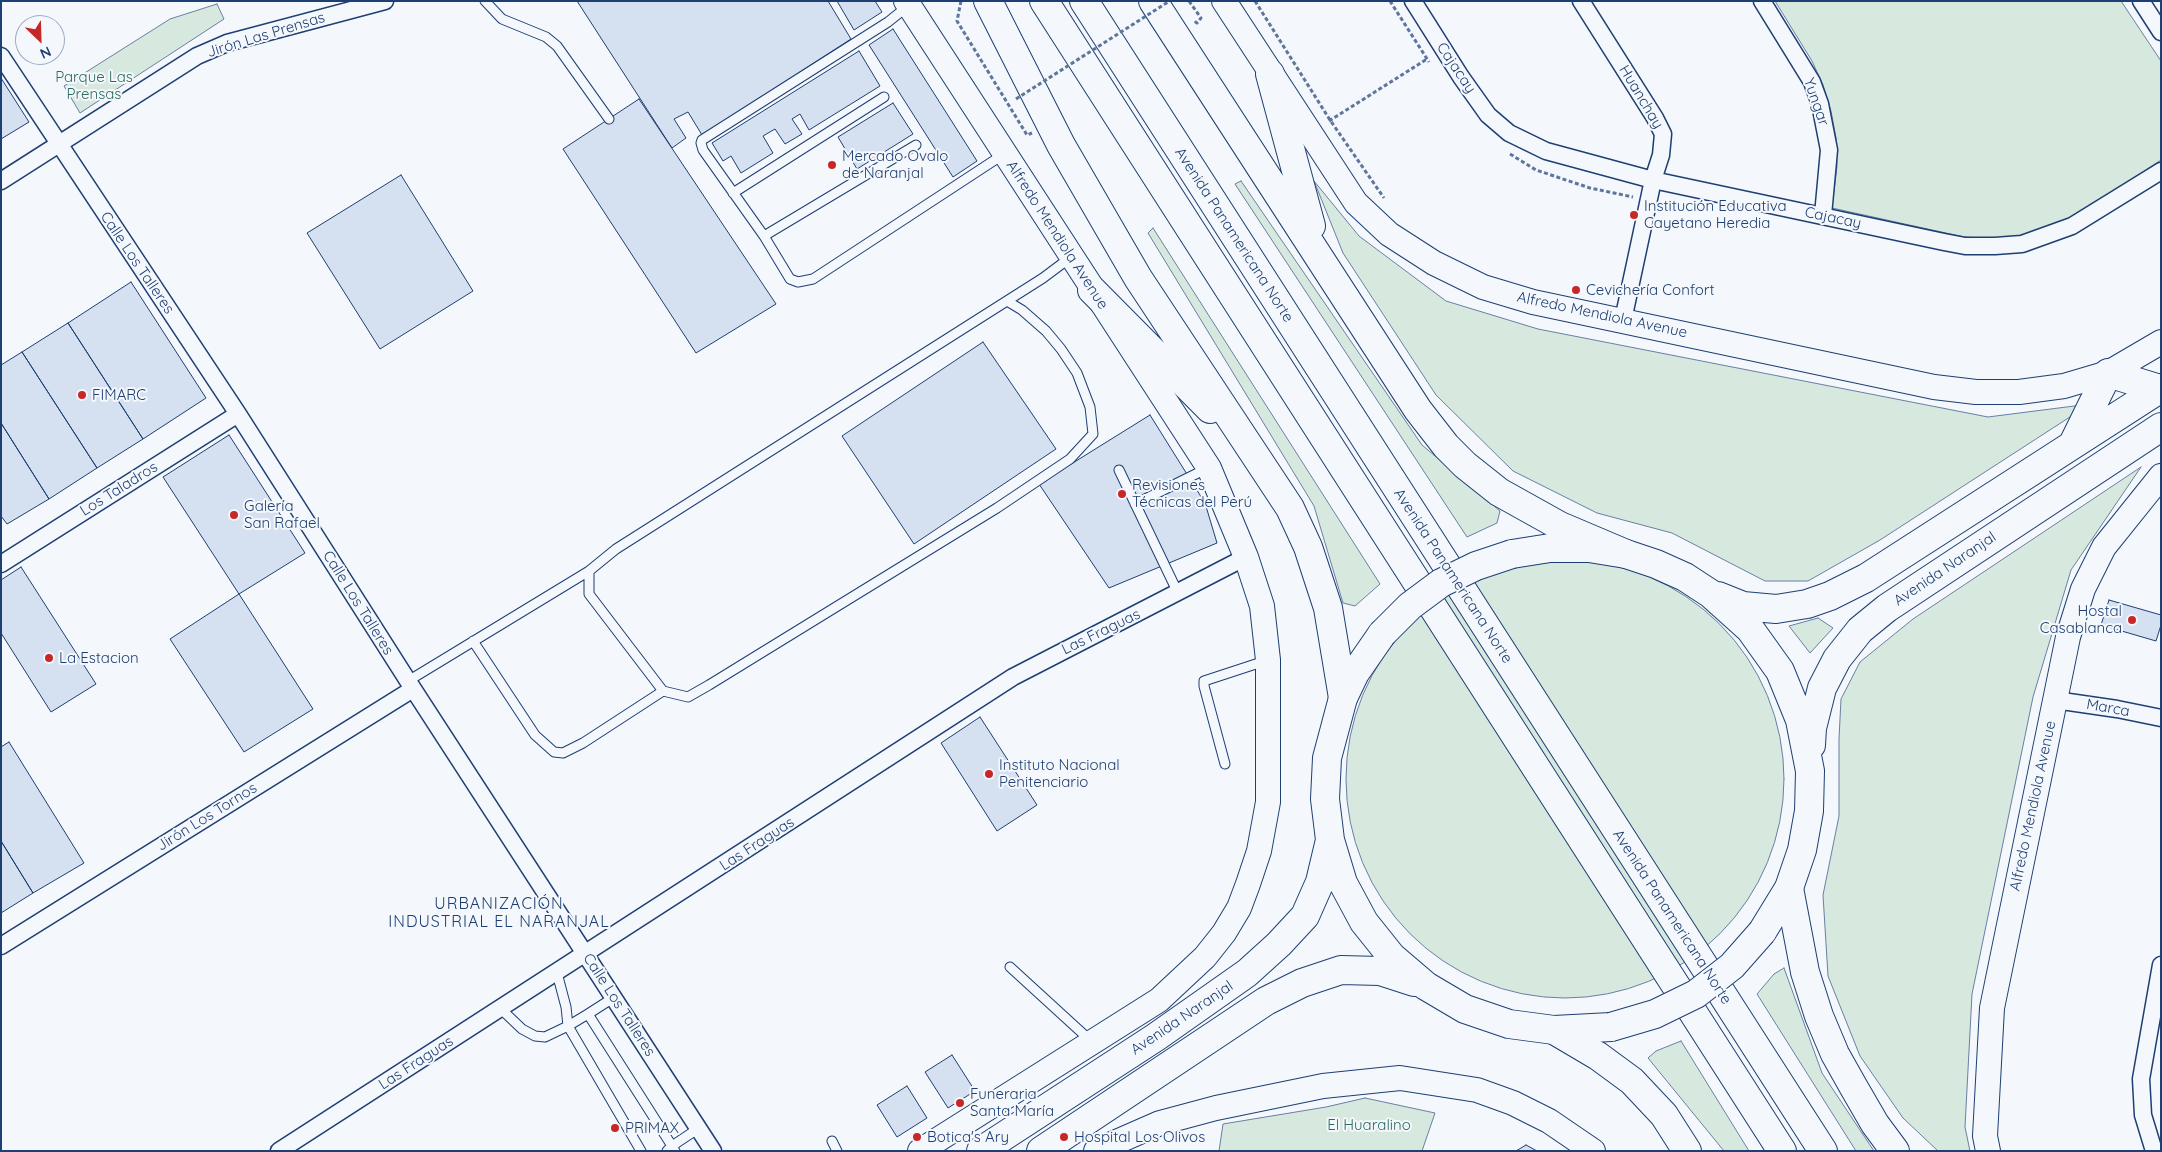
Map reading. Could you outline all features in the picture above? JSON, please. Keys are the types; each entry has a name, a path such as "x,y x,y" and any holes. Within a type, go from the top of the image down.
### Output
{"highway":[{"path":"988,1 1061,145 1138,278 1258,456 1290,508 1316,567 1328,608 1342,698"},
{"path":"1044,1 1782,1151"},
{"name":"Avenida Panamericana Norte","path":"1084,1 1823,1151"},
{"path":"1161,2 1418,410 1446,446 1465,465 1500,492 1539,515 1626,554 1663,567 1711,594 1743,606 1776,609 1830,596 1866,578 2160,389"},
{"path":"1270,74 1318,254"},
{"path":"1092,290 1258,456"},
{"path":"2073,444 2108,373 2160,389"},
{"name":"Avenida Naranjal","path":"1810,771 1812,728 1822,688 1837,659 1860,630 1887,608 2161,427"},
{"path":"2112,459 2161,452"},
{"path":"1426,986 1392,957 1364,922 1343,883 1330,840 1325,799 1327,758 1342,698 1355,673 1382,634 1410,606 1441,584 1476,566 1512,554 1557,548 1589,548 1626,554"},
{"path":"1041,1151 1266,1001 1302,983 1341,970 1380,971 1426,986 1474,1012 1509,1024 1554,1030 1611,1027 1655,1014 1696,994 1732,966 1762,932 1789,888 1802,850 1809,811 1810,771 1800,720 1780,671 1750,629 1711,594"},
{"name":"Avenida Naranjal","path":"981,1151 1156,1037 1247,973 1280,944 1305,916 1320,882 1330,840"},
{"path":"1789,888 1805,972 1819,1016 1835,1054 1876,1124 1895,1151"},
{"path":"1554,1030 1598,1056 1632,1081 1664,1115 1687,1151"},
{"path":"1876,1124 1914,1151"}],"main road":[{"name":"Alfredo Mendiola Avenue","path":"1224,1 1356,203 1389,234 1434,263 1483,288 1533,302 1934,387 1976,392 2019,392 2064,386 2108,373"},
{"name":"Alfredo Mendiola Avenue","path":"911,3 1004,154 1209,468 1246,557 1262,606 1268,660"},
{"path":"2108,373 2161,342"},
{"name":"Alfredo Mendiola Avenue","path":"1988,1151 1985,1136 1992,1008 2068,637 2083,589 2104,547 2157,480"},
{"name":"Avenida Naranjal","path":"920,1151 1159,1000 1205,957 1224,933 1239,908 1259,850 1268,802 1268,660"},
{"path":"1096,1151 1160,1123 1216,1108 1323,1086 1400,1078 1477,1090 1513,1103 1549,1121 1593,1151"}],"street":[{"name":"Jirón Las Prensas","path":"1,181 197,56 213,49 385,1"},
{"name":"Cajacay","path":"1413,1 1442,49 1488,115 1509,133 1546,151 1653,180 1965,246 2022,244 2072,226 2161,171"},
{"name":"Huanchay","path":"1581,1 1655,118 1663,134 1661,155 1653,180 1623,320"},
{"name":"Yungar","path":"1762,1 1812,82 1820,104 1829,150 1823,215"},
{"path":"2141,1 2161,32"},
{"name":"Calle Los Talleres","path":"1,56 238,414 410,685 713,1151"},
{"name":"Los Taladros","path":"1,564 238,414"},
{"name":"Las Fraguas","path":"279,1151 1013,677 1246,557"},
{"name":"Jirón Los Tornos","path":"1,946 410,685"},
{"name":"Marca","path":"2055,700 2117,709 2161,718"},
{"path":"2154,1151 2143,1115 2141,1079 2161,965"}],"lane":[{"path":"485,1 502,19 546,37 557,46 608,119"},
{"path":"911,3 888,22 702,140 703,150 764,236 790,279 798,282 813,279 1004,154"},
{"path":"733,193 884,97"},
{"path":"764,236 916,145"},
{"path":"410,685 474,641 589,571 616,549 1007,301 1071,257"},
{"path":"589,571 589,594 663,691 688,697 709,686 997,508 1070,458 1093,434 1090,407 1077,373 1061,348 1046,331 1022,310 1007,301"},
{"path":"1135,504 1209,468"},
{"path":"1119,470 1178,593"},
{"path":"474,641 535,735 554,752 563,754 583,743 663,691"},
{"path":"1225,764 1204,681 1268,660"},
{"path":"1010,967 1092,1042"},
{"path":"557,973 566,1007 568,1026 641,1151"},
{"path":"501,1008 522,1030 534,1036 545,1037 568,1026 613,998"},
{"path":"588,1014 671,1149 699,1128"},
{"path":"832,1141 837,1151"}],"path":[{"path":"961,1 957,21 1012,109"},
{"path":"1255,1 1372,185 1385,200"},
{"path":"1016,99 1161,2"},
{"path":"1309,133 1442,49"}],"green space":[{"path":"1775,1 2121,1 2161,61 2161,160 2082,212 2057,225 2027,235 1997,239 1964,237 1832,208 1837,166 1836,138 1831,111 1823,85 1812,61"},
{"name":"Parque Las Prensas","path":"217,4 224,19 80,113 64,86 170,19"},
{"path":"1241,181 1422,445 1500,511 1497,523 1467,537 1235,184"},
{"path":"1314,181 1359,236 1446,301 1538,329 1988,417 2090,404 1880,540 1808,581 1765,581 1672,533 1597,513 1513,471 1436,395 1343,253"},
{"path":"1153,228 1380,584 1355,606 1343,603 1314,506 1148,233"},
{"path":"2141,467 2071,570 2033,697 1972,994 1965,1127 1970,1151 1938,1151 1903,1118 1860,1056 1828,976 1823,895 1839,816 1841,699 1860,662 1913,619"},
{"path":"1565,560 1608,564 1649,576 1687,597 1720,624 1747,657 1768,695 1780,736 1784,779 1780,822 1768,863 1747,901 1720,934 1687,961 1649,982 1608,994 1565,998 1522,994 1481,982 1443,961 1410,934 1383,901 1362,863 1350,822 1346,779 1350,736 1362,695 1383,657 1410,624 1443,597 1481,576 1522,564"},
{"path":"1818,618 1833,628 1810,653 1789,626"},
{"path":"1784,968 1822,1073 1874,1151 1856,1151 1757,994 1774,974"},
{"path":"1681,1041 1749,1151 1724,1151 1648,1058 1656,1051"},
{"name":"El Huaralino","path":"1365,1098 1435,1113 1422,1151 1219,1151 1223,1124 1326,1107"}],"building":[{"path":"577,1 828,1 851,39 702,135 688,112 674,119 686,138 672,148"},
{"path":"837,1 875,1 882,12 854,30"},
{"path":"893,29 977,161 953,177 869,45"},
{"path":"859,51 880,86 809,130 800,114 792,119 802,134 785,144 775,129 763,136 773,153 741,173 731,156 723,161 712,143"},
{"path":"1,78 29,122 1,139"},
{"path":"639,99 776,304 696,353 563,149"},
{"path":"893,103 913,134 857,169 838,137"},
{"path":"401,175 473,291 380,349 307,233"},
{"path":"131,282 206,398 143,439 68,323"},
{"name":"FIMARC","path":"68,323 143,439 97,468 22,352"},
{"path":"983,342 1056,449 914,544 842,436"},
{"path":"22,352 97,468 49,499 1,423 1,365"},
{"name":"Revisiones Técnicas del Perú","path":"1150,415 1205,503 1217,543 1109,588 1039,484"},
{"path":"1,423 49,499 7,524 1,516"},
{"name":"Galería San Rafael","path":"229,435 305,553 239,594 163,477"},
{"name":"La Estacion","path":"21,567 96,684 51,712 1,633 1,580"},
{"path":"239,594 313,709 244,752 170,639"},
{"name":"Hostal Casablanca","path":"2109,600 2161,615 2161,625 2156,641 2101,625"},
{"name":"Instituto Nacional Penitenciario","path":"980,717 1037,805 997,831 941,743"},
{"path":"9,742 84,863 33,893 1,841 1,747"},
{"path":"1,841 33,893 1,913"},
{"path":"952,1055 975,1091 948,1108 925,1072"},
{"path":"907,1086 927,1118 897,1137 877,1105"},
{"path":"1526,1145 1537,1151 1516,1151"}],"place":[{"name":"Mercado Ovalo de Naranjal","path":"832,165"},
{"name":"Institución Educativa Cayetano Heredia","path":"1634,215"},
{"name":"Cevichería Confort","path":"1576,290"},
{"name":"FIMARC","path":"82,395"},
{"name":"Revisiones Técnicas del Perú","path":"1122,494"},
{"name":"Galería San Rafael","path":"234,515"},
{"name":"Hostal Casablanca","path":"2132,620"},
{"name":"La Estacion","path":"49,658"},
{"name":"Instituto Nacional Penitenciario","path":"989,774"},
{"name":"Funeraria Santa María","path":"960,1103"},
{"name":"PRIMAX","path":"615,1128"},
{"name":"Botica's Ary","path":"917,1137"},
{"name":"Hospital Los Olivos","path":"1064,1137"}],"district":[{"name":"URBANIZACIÓN INDUSTRIAL EL NARANJAL","path":"499,913"}]}
